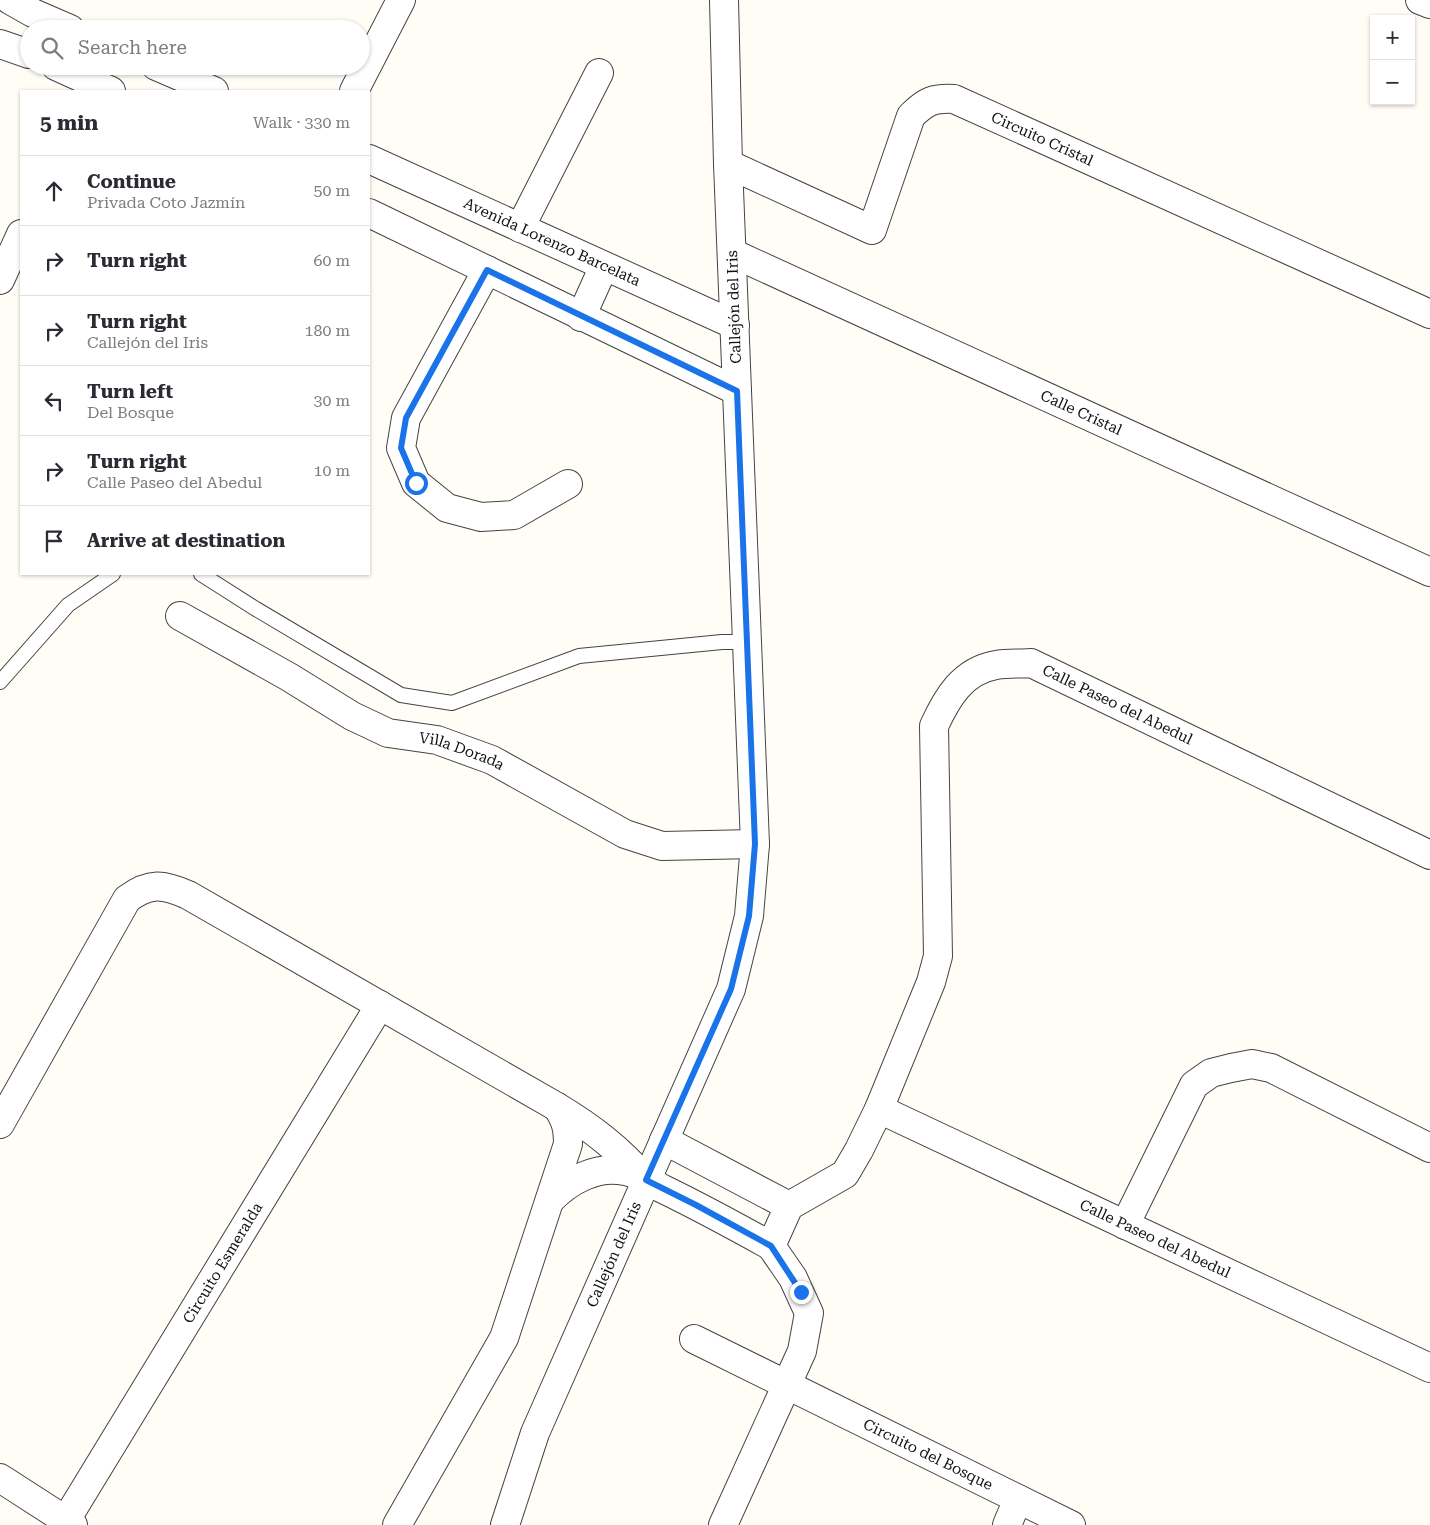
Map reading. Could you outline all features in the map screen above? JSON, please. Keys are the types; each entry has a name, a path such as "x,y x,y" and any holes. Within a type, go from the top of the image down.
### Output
{"street":[{"path":"370,60 401,0"},
{"name":"Callejón del Iris","path":"505,1525 535,1433 731,989 749,916 755,844 728,164 724,0"},
{"path":"1420,0 1430,4"},
{"path":"520,228 599,73"},
{"path":"72,75 96,88"},
{"path":"177,75 212,90"},
{"path":"355,90 362,75"},
{"name":"Circuito Cristal","path":"728,164 872,230 911,116 922,105 936,98 954,99 1430,314"},
{"name":"Avenida Lorenzo Barcelata","path":"370,160 735,325"},
{"path":"370,213 737,391"},
{"path":"0,280 20,236"},
{"name":"Calle Cristal","path":"732,253 1430,572"},
{"path":"582,317 604,266"},
{"path":"487,270 406,418 401,448 416,483 447,508 481,517 514,515 568,484"},
{"name":"Villa Dorada","path":"180,616 289,677 352,716 388,734 437,740 492,760 625,834 662,846 755,844"},
{"name":"Calle Paseo del Abedul","path":"789,1206 845,1174 879,1109 931,982 938,956 934,726 946,700 964,679 980,670 996,665 1032,664 1430,855"},
{"path":"0,1124 128,899 138,891 153,886 172,888 188,895 558,1107 587,1125 609,1142 646,1180"},
{"name":"Circuito Esmeralda","path":"0,1478 69,1522 380,1005"},
{"path":"1125,1225 1194,1084 1211,1073 1252,1064 1271,1068 1430,1148"},
{"path":"397,1525 504,1338 568,1144 568,1129 565,1118 558,1107"},
{"name":"Calle Paseo del Abedul","path":"879,1109 1430,1368"},
{"path":"664,1140 789,1206 771,1246"},
{"path":"550,1200 570,1183 596,1172 626,1171 696,1205 771,1246 801,1292 809,1313 802,1351 723,1525"},
{"name":"Circuito del Bosque","path":"694,1339 1071,1525"},
{"path":"1007,1525 1018,1499"}],"lane":[{"path":"0,682 68,606 112,575"},
{"path":"203,575 401,695 452,703 579,656 722,642 747,642"}],"route":[{"path":"416,483 401,448 406,418 487,270 737,391 755,844 749,916 731,989 646,1180 771,1246 801,1292"}]}
